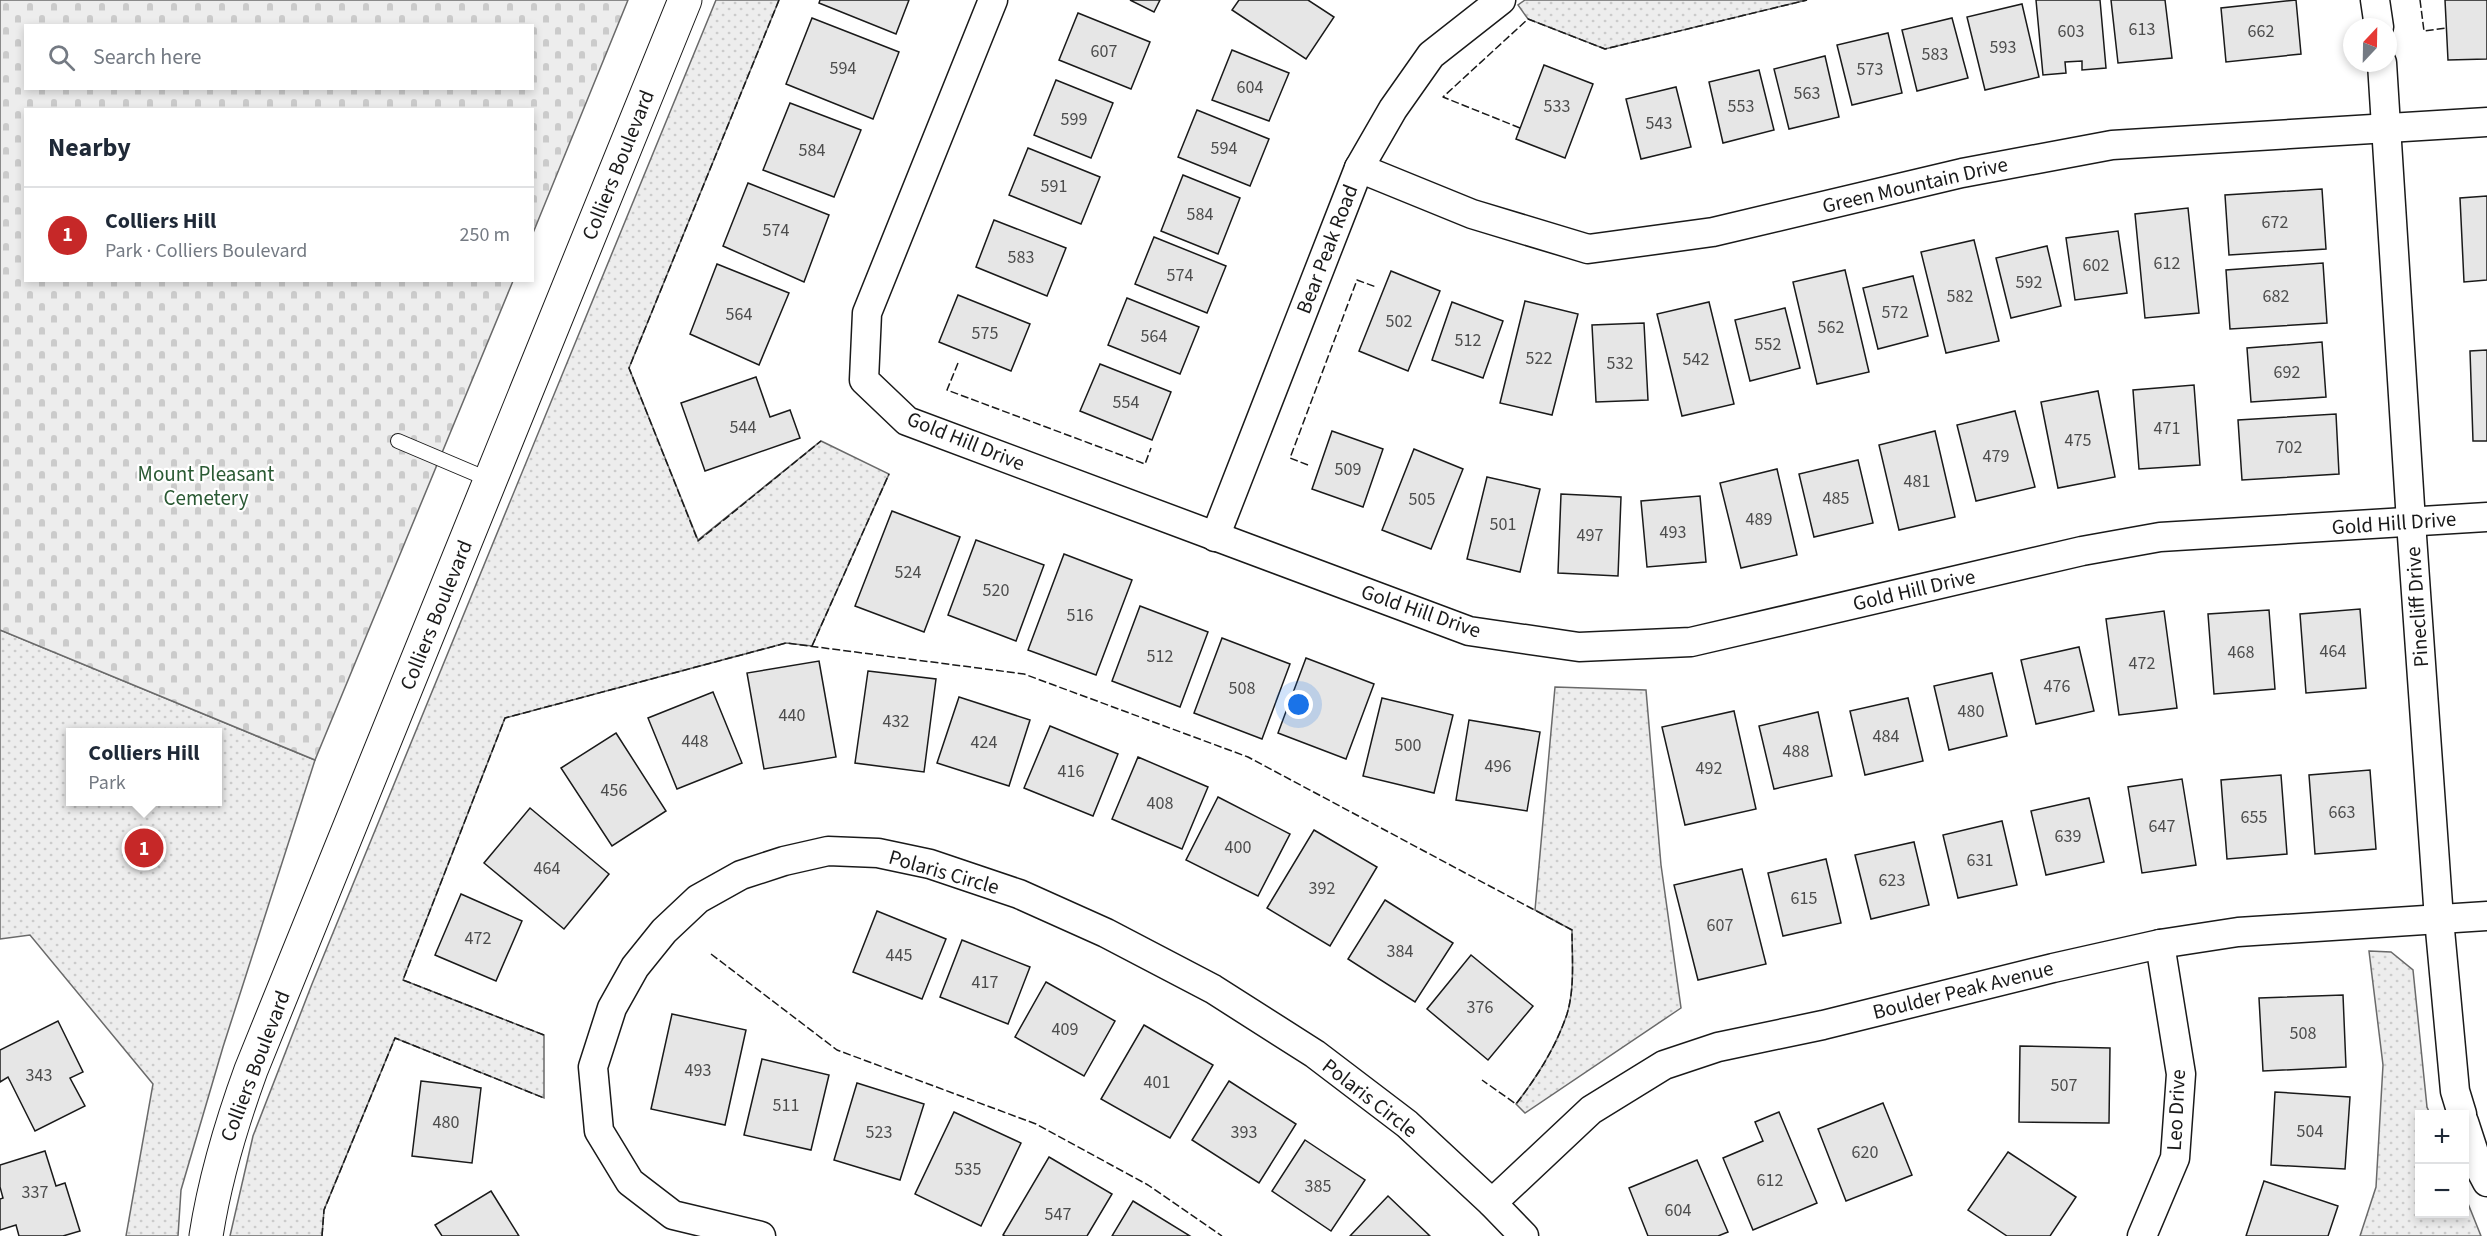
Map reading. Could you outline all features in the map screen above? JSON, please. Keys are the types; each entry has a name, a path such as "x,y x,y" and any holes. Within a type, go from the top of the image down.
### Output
{"street":[{"name":"Colliers Boulevard","path":"206,1236 216,1178 229,1132 251,1070 685,0"},
{"name":"Gold Hill Drive","path":"993,0 867,313 864,380 907,421 1469,631 1579,647 1692,642 2082,551 2160,537 2487,517"},
{"name":"Bear Peak Road","path":"1215,537 1359,168 1393,109 1431,55 1501,0"},
{"path":"2375,0 2378,18"},
{"name":"Pinecliff Drive","path":"2383,72 2439,919 2455,1091 2461,1110"},
{"name":"Green Mountain Drive","path":"1359,168 1472,214 1588,249 1713,232 1962,173 2112,145 2487,122"},
{"name":"Polaris Circle","path":"761,1236 673,1215 630,1182 599,1131 593,1067 612,1008 635,967 672,923 698,899 741,876 784,861 828,851 878,853 930,864 1019,894 1106,933 1213,989 1315,1054 1407,1124 1524,1236"},
{"name":"Boulder Peak Avenue","path":"1492,1203 1591,1110 1664,1065 1718,1047 1823,1025 2160,944 2238,932 2487,916"},
{"name":"Leo Drive","path":"2142,1236 2175,1158 2181,1074 2160,944"},
{"path":"2469,1137 2478,1165 2487,1182"}],"lane":[{"path":"398,441 490,480"}],"green space":[{"name":"Mount Pleasant Cemetery","path":"0,0 628,0 534,231 534,108 24,108 24,282 513,282 315,760 0,630"},
{"path":"716,0 779,0 629,368 698,540 821,441 889,474 812,646 786,643 505,718 403,980 544,1035 544,1098 395,1038 324,1210 322,1236 230,1236 253,1136 312,984"},
{"path":"1525,0 1807,0 1605,49 1528,19 1518,5"},
{"path":"0,630 315,760 223,1047 181,1190 178,1236 126,1236 153,1084 30,935 0,939"},
{"path":"1555,687 1646,690 1661,865 1681,1008 1525,1113 1516,1104 1552,1050 1570,1004 1572,983 1572,930 1535,910"},
{"path":"2369,951 2391,952 2413,970 2428,1110 2415,1110 2415,1218 2469,1218 2469,1206 2481,1236 2360,1236 2376,1187 2383,1065"}],"building":[{"path":"820,0 909,0 896,34 819,3"},
{"path":"1130,0 1160,0 1154,12"},
{"path":"1239,0 1308,0 1334,17 1306,59 1232,10"},
{"path":"2036,0 2100,0 2106,68 2082,70 2082,61 2065,62 2066,73 2043,75"},
{"path":"2111,0 2165,0 2172,58 2118,63"},
{"path":"2296,0 2301,54 2226,62 2221,8"},
{"path":"2445,0 2487,0 2487,59 2448,60"},
{"path":"2022,4 2039,77 1985,90 1967,17"},
{"path":"1078,13 1150,42 1131,89 1059,60"},
{"path":"812,18 899,52 873,119 786,84"},
{"path":"1952,18 1968,78 1917,91 1902,30"},
{"path":"1888,33 1902,93 1852,105 1837,45"},
{"path":"1232,50 1289,73 1269,121 1212,100"},
{"path":"1825,56 1839,117 1789,129 1774,69"},
{"path":"1544,65 1593,84 1565,158 1516,139"},
{"path":"1759,70 1774,130 1723,143 1709,82"},
{"path":"1056,80 1113,103 1091,158 1034,135"},
{"path":"1676,87 1691,147 1641,159 1626,99"},
{"path":"790,103 861,130 834,197 763,170"},
{"path":"1197,110 1269,139 1250,186 1178,157"},
{"path":"1028,148 1100,177 1081,224 1009,195"},
{"path":"1183,175 1240,198 1218,254 1161,231"},
{"path":"748,183 829,215 804,282 723,246"},
{"path":"2322,189 2326,249 2229,255 2225,195"},
{"path":"2487,196 2487,280 2464,282 2460,198"},
{"path":"2188,208 2199,313 2145,318 2135,214"},
{"path":"994,220 1066,248 1047,296 976,267"},
{"path":"2118,231 2127,293 2075,300 2066,238"},
{"path":"1154,237 1226,266 1207,313 1135,284"},
{"path":"1974,240 1999,341 1946,353 1921,252"},
{"path":"2047,246 2061,306 2011,318 1996,258"},
{"path":"2323,263 2327,323 2230,329 2226,270"},
{"path":"717,264 789,293 759,365 690,334"},
{"path":"1845,270 1869,372 1817,384 1793,282"},
{"path":"1391,271 1440,291 1408,371 1359,351"},
{"path":"1913,276 1928,336 1878,349 1863,288"},
{"path":"958,295 1030,324 1011,371 939,342"},
{"path":"1127,298 1199,327 1180,374 1108,345"},
{"path":"1525,301 1578,314 1552,415 1500,403"},
{"path":"1452,302 1503,321 1483,378 1432,360"},
{"path":"1709,302 1734,404 1682,416 1657,314"},
{"path":"1785,308 1800,368 1750,381 1735,320"},
{"path":"1644,323 1648,400 1596,402 1592,325"},
{"path":"2322,342 2326,397 2251,402 2247,348"},
{"path":"2487,350 2487,441 2473,441 2470,351"},
{"path":"1100,364 1171,392 1152,440 1080,411"},
{"path":"756,377 770,417 790,410 800,438 705,471 681,403"},
{"path":"2194,385 2200,465 2139,469 2133,390"},
{"path":"2098,391 2115,477 2058,488 2041,402"},
{"path":"2015,411 2035,487 1976,501 1957,425"},
{"path":"2336,414 2339,474 2242,480 2238,420"},
{"path":"1332,431 1383,449 1363,507 1312,489"},
{"path":"1935,431 1955,517 1899,530 1879,445"},
{"path":"1414,449 1463,469 1431,549 1382,530"},
{"path":"1858,460 1873,523 1814,537 1799,474"},
{"path":"1777,469 1797,555 1741,568 1720,483"},
{"path":"1487,477 1540,489 1520,572 1467,559"},
{"path":"1561,494 1621,497 1618,576 1558,573"},
{"path":"1700,496 1706,562 1647,567 1641,501"},
{"path":"892,511 960,537 924,632 855,606"},
{"path":"976,540 1044,565 1016,641 948,615"},
{"path":"1064,554 1132,580 1096,675 1028,650"},
{"path":"1140,606 1208,632 1180,707 1112,681"},
{"path":"2360,609 2366,688 2306,693 2300,614"},
{"path":"2269,610 2275,689 2214,694 2208,614"},
{"path":"2164,611 2177,708 2119,715 2106,619"},
{"path":"1222,638 1290,664 1262,739 1194,713"},
{"path":"2079,647 2094,711 2036,724 2021,660"},
{"path":"1306,658 1374,684 1346,759 1278,733"},
{"path":"819,661 836,757 764,769 747,673"},
{"path":"868,671 936,679 924,772 855,763"},
{"path":"1992,673 2007,736 1949,750 1934,686"},
{"path":"713,692 742,763 677,789 648,718"},
{"path":"959,697 1030,720 1009,786 937,763"},
{"path":"1382,698 1453,715 1434,793 1363,776"},
{"path":"1908,698 1923,761 1865,775 1850,711"},
{"path":"1734,711 1756,809 1685,825 1662,727"},
{"path":"1818,712 1832,776 1774,789 1759,726"},
{"path":"1469,720 1540,732 1527,811 1456,800"},
{"path":"1050,726 1118,754 1093,816 1024,788"},
{"path":"616,733 666,811 612,846 561,768"},
{"path":"1138,757 1208,787 1182,849 1112,819"},
{"path":"2370,770 2376,849 2315,854 2309,775"},
{"path":"2281,775 2287,854 2227,859 2221,780"},
{"path":"2182,779 2196,865 2142,873 2128,787"},
{"path":"1218,797 1290,834 1258,896 1186,860"},
{"path":"2089,798 2104,862 2046,875 2031,811"},
{"path":"530,808 609,874 564,929 484,863"},
{"path":"2002,821 2017,885 1958,898 1943,835"},
{"path":"1314,830 1377,867 1330,946 1267,908"},
{"path":"1914,842 1929,905 1871,919 1855,855"},
{"path":"1826,859 1841,923 1783,936 1768,873"},
{"path":"1742,869 1766,964 1698,980 1674,885"},
{"path":"461,894 522,921 496,981 435,955"},
{"path":"1385,900 1453,943 1415,1002 1348,959"},
{"path":"877,911 946,939 922,999 853,972"},
{"path":"962,940 1030,967 1008,1024 940,997"},
{"path":"1471,955 1533,1006 1488,1060 1427,1009"},
{"path":"1046,982 1115,1021 1084,1076 1015,1037"},
{"path":"2343,995 2346,1067 2263,1071 2259,998"},
{"path":"672,1014 746,1030 725,1125 651,1109"},
{"path":"58,1021 83,1072 70,1078 85,1106 35,1131 8,1077 0,1082 0,1050"},
{"path":"1144,1025 1213,1065 1170,1138 1101,1099"},
{"path":"2020,1046 2110,1048 2109,1123 2019,1122"},
{"path":"762,1059 829,1075 811,1150 744,1135"},
{"path":"421,1081 481,1088 472,1163 412,1156"},
{"path":"1229,1081 1296,1124 1259,1183 1192,1140"},
{"path":"857,1083 924,1104 900,1180 834,1160"},
{"path":"2275,1092 2350,1097 2345,1169 2271,1165"},
{"path":"1883,1103 1912,1175 1846,1201 1818,1129"},
{"path":"954,1112 1021,1143 981,1226 915,1194"},
{"path":"1779,1112 1817,1203 1753,1230 1723,1158 1763,1141 1755,1122"},
{"path":"1305,1140 1365,1180 1331,1231 1272,1191"},
{"path":"45,1151 56,1186 65,1183 80,1231 63,1236 19,1236 16,1225 0,1230 0,1199 3,1198 0,1187 0,1165"},
{"path":"2008,1152 2076,1197 2050,1236 2007,1236 1968,1210"},
{"path":"1049,1157 1112,1194 1087,1236 1003,1235"},
{"path":"1697,1160 1728,1232 1718,1236 1648,1236 1629,1188"},
{"path":"2264,1181 2338,1206 2328,1236 2246,1236"},
{"path":"491,1191 519,1236 442,1236 435,1225"},
{"path":"1388,1196 1430,1236 1350,1236"},
{"path":"1133,1201 1190,1236 1112,1236"}],"fence":[{"path":"779,0 629,368 698,541 821,441"},
{"path":"1520,128 1443,97 1528,19 1605,49 1807,0"},
{"path":"2420,0 2424,31 2446,28"},
{"path":"1308,465 1290,458 1357,280 1376,287"},
{"path":"958,363 947,390 1145,464 1151,448"},
{"path":"812,646 889,474"},
{"path":"544,1035 403,980 505,718 786,643 1024,674 1248,757 1572,930 1570,1004 1563,1026 1545,1061 1516,1104 1482,1080"},
{"path":"711,954 837,1050 1036,1124 1148,1185 1222,1236"},
{"path":"322,1236 324,1210 395,1038 544,1098"}],"place":[{"name":"Colliers Hill","path":"144,848"}]}
